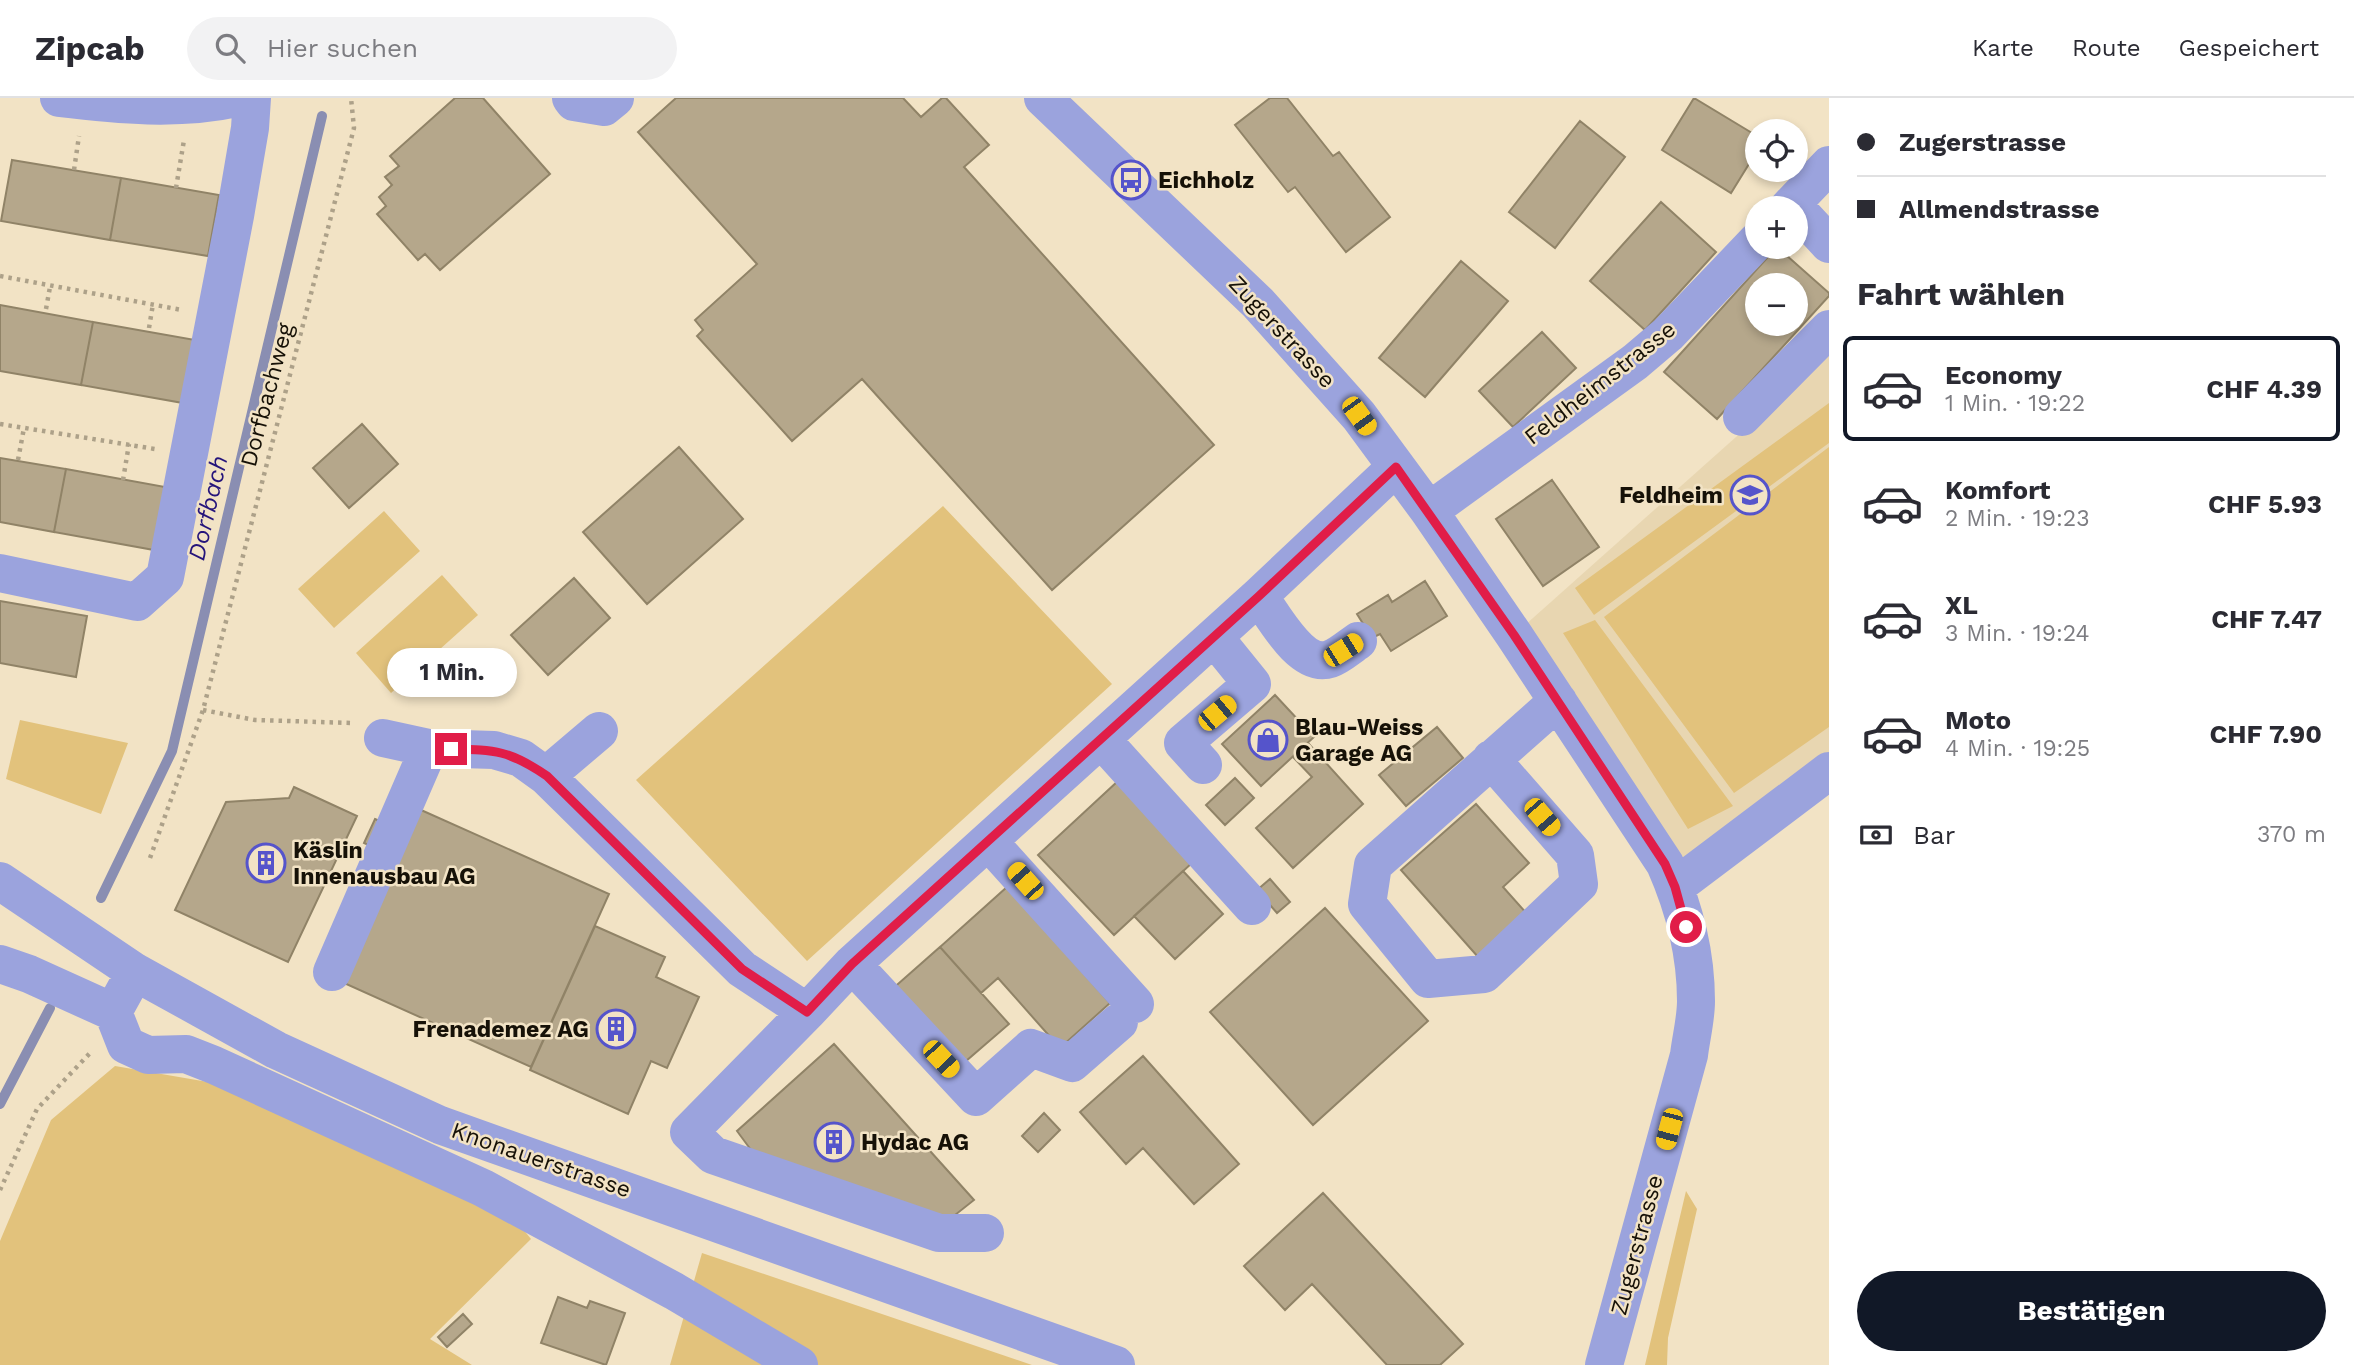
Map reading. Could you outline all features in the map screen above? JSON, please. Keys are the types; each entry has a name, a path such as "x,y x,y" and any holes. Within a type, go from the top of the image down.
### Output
{"street":[{"path":"60,98 149,105 190,104 237,98"},
{"path":"0,573 136,602 165,577 216,316 250,128 252,98"},
{"path":"571,98 574,102 604,107 615,98"},
{"name":"Zugerstrasse","path":"1043,98 1258,303 1359,416 1429,511 1665,864 1675,887 1692,947 1696,1003 1689,1055 1604,1365"},
{"path":"1800,196 1829,165"},
{"path":"1808,224 1829,244"},
{"name":"Feldheimstrasse","path":"1429,511 1635,362 1668,334 1745,254"},
{"path":"1742,417 1829,329"},
{"path":"985,1233 939,1233 713,1155 690,1132 852,964 1259,596 1396,467"},
{"path":"1259,596 1296,648 1311,658 1328,660 1358,641"},
{"path":"1203,765 1183,743 1252,684 1214,637"},
{"path":"1491,760 1575,855 1579,884 1485,974 1428,979 1367,904 1373,865 1491,760 1558,701"},
{"path":"547,776 599,731"},
{"path":"383,738 429,748 494,750 521,758 547,776 742,969 807,1012"},
{"path":"1101,739 1252,906"},
{"path":"332,972 429,748"},
{"path":"1675,887 1829,771"},
{"path":"852,964 976,1097 1031,1048 1072,1063 1127,1013 988,841"},
{"name":"Knonauerstrasse","path":"0,881 135,972 276,1050 440,1125 1116,1365"},
{"path":"0,964 29,974 113,1012 126,1045 148,1055 186,1054 204,1061 483,1188 708,1311 799,1365"},
{"path":"113,1012 135,972"}],"path":[{"name":"Dorfbachweg","path":"150,858 203,710 354,128 351,98"},
{"path":"176,188 190,104"},
{"path":"0,276 216,316"},
{"path":"46,309 50,287"},
{"path":"149,328 153,304"},
{"path":"0,424 187,455"},
{"path":"18,460 24,428"},
{"path":"123,480 129,444"},
{"path":"203,710 255,720 365,724 383,738"},
{"path":"0,1190 37,1109 102,1041 113,1012"}],"shaded area":[{"name":"Feldheim","path":"1829,354 1829,771 1675,887 1514,635"},
{"path":"1829,403 1829,443 1594,615 1575,588"},
{"path":"1829,447 1829,727 1734,793 1604,617"},
{"path":"943,506 1112,684 807,961 636,780"},
{"path":"384,511 420,551 334,628 298,589"},
{"path":"442,575 478,615 391,693 356,653"},
{"path":"1595,620 1733,806 1688,829 1563,633"},
{"path":"20,720 128,743 101,814 6,779"},
{"path":"115,1066 208,1082 518,1223 531,1239 430,1339 472,1365 0,1365 0,1241 51,1120"},
{"path":"1686,1191 1697,1209 1668,1338 1667,1365 1645,1365"},
{"path":"702,1253 1032,1365 670,1365"}],"building":[{"path":"455,98 483,98 550,174 440,270 425,254 418,260 377,214 386,206 379,197 392,185 385,177 399,166 390,156"},
{"path":"676,98 903,98 921,117 942,98 946,98 989,145 964,167 1214,445 1052,590 862,379 792,441 697,336 703,330 695,320 757,264 638,132"},
{"path":"1270,98 1287,98 1333,156 1339,152 1390,217 1346,252 1295,187 1288,192 1235,125"},
{"path":"1694,98 1745,129 1745,170 1731,193 1662,150"},
{"path":"1580,121 1625,157 1555,248 1509,212"},
{"path":"12,160 121,178 110,240 1,221"},
{"path":"121,178 219,195 208,256 110,240"},
{"path":"1661,202 1716,252 1645,330 1590,281"},
{"path":"1766,259 1791,259 1806,273 1753,273"},
{"path":"1461,261 1508,301 1425,397 1379,358"},
{"path":"1808,274 1829,296 1808,319"},
{"path":"1745,282 1745,336 1793,336 1717,419 1664,372"},
{"path":"0,305 93,322 81,385 0,371"},
{"path":"93,322 195,340 183,403 81,385"},
{"path":"1542,332 1576,368 1513,427 1479,391"},
{"path":"362,424 398,464 349,508 313,468"},
{"path":"679,447 743,519 647,604 583,532"},
{"path":"0,458 66,469 54,532 0,522"},
{"path":"66,469 165,487 154,550 54,532"},
{"path":"1552,480 1599,547 1543,586 1496,519"},
{"path":"574,578 610,618 548,675 511,635"},
{"path":"1425,581 1447,616 1391,651 1380,634 1372,638 1357,614 1388,595 1392,602"},
{"path":"0,601 87,616 76,677 0,663"},
{"name":"Blau-Weiss Garage AG","path":"1275,695 1314,737 1261,786 1222,744"},
{"path":"1437,727 1463,758 1406,806 1379,775"},
{"path":"1308,743 1363,804 1293,868 1256,828 1312,777 1293,757"},
{"path":"1235,778 1254,798 1225,825 1206,805"},
{"path":"1118,781 1193,862 1114,935 1038,855"},
{"name":"Käslin Innenausbau AG","path":"294,787 357,816 288,962 175,910 226,802 289,798"},
{"path":"1476,804 1529,863 1503,887 1528,915 1479,958 1401,870"},
{"path":"421,810 609,894 531,1067 344,983"},
{"path":"375,819 388,825 377,849 364,843"},
{"path":"1183,871 1223,914 1175,959 1134,916"},
{"path":"1270,879 1290,902 1277,913 1257,890"},
{"path":"1007,887 1110,1003 1060,1048 998,978 981,993 940,947"},
{"path":"1325,908 1428,1021 1313,1125 1210,1012"},
{"name":"Frenademez AG","path":"595,926 665,957 656,977 699,997 667,1068 651,1061 628,1114 530,1070"},
{"path":"940,947 1009,1024 959,1067 890,991"},
{"name":"Hydac AG","path":"834,1044 974,1200 950,1219 754,1154 737,1131"},
{"path":"1143,1056 1239,1164 1194,1204 1143,1148 1126,1164 1080,1112"},
{"path":"1044,1113 1060,1130 1038,1152 1022,1136"},
{"path":"1323,1193 1463,1344 1440,1365 1387,1365 1312,1284 1285,1310 1244,1266"},
{"path":"558,1297 587,1308 590,1301 625,1313 606,1365 541,1343"},
{"path":"463,1314 472,1324 447,1347 438,1337"}],"waterway":[{"name":"Dorfbach","path":"101,898 172,751 322,116"},
{"name":"Dorfbach","path":"0,1104 50,1008"}],"place":[{"name":"Eichholz","path":"1131,180"},
{"name":"Feldheim","path":"1750,495"},
{"name":"Blau-Weiss Garage AG","path":"1268,740"},
{"name":"Käslin Innenausbau AG","path":"266,863"},
{"name":"Frenademez AG","path":"616,1029"},
{"name":"Hydac AG","path":"834,1142"}],"route":[{"path":"451,749 494,750 521,758 547,776 742,969 807,1012 852,964 1259,596 1396,467 1514,635 1665,864 1675,887 1686,927"}]}
